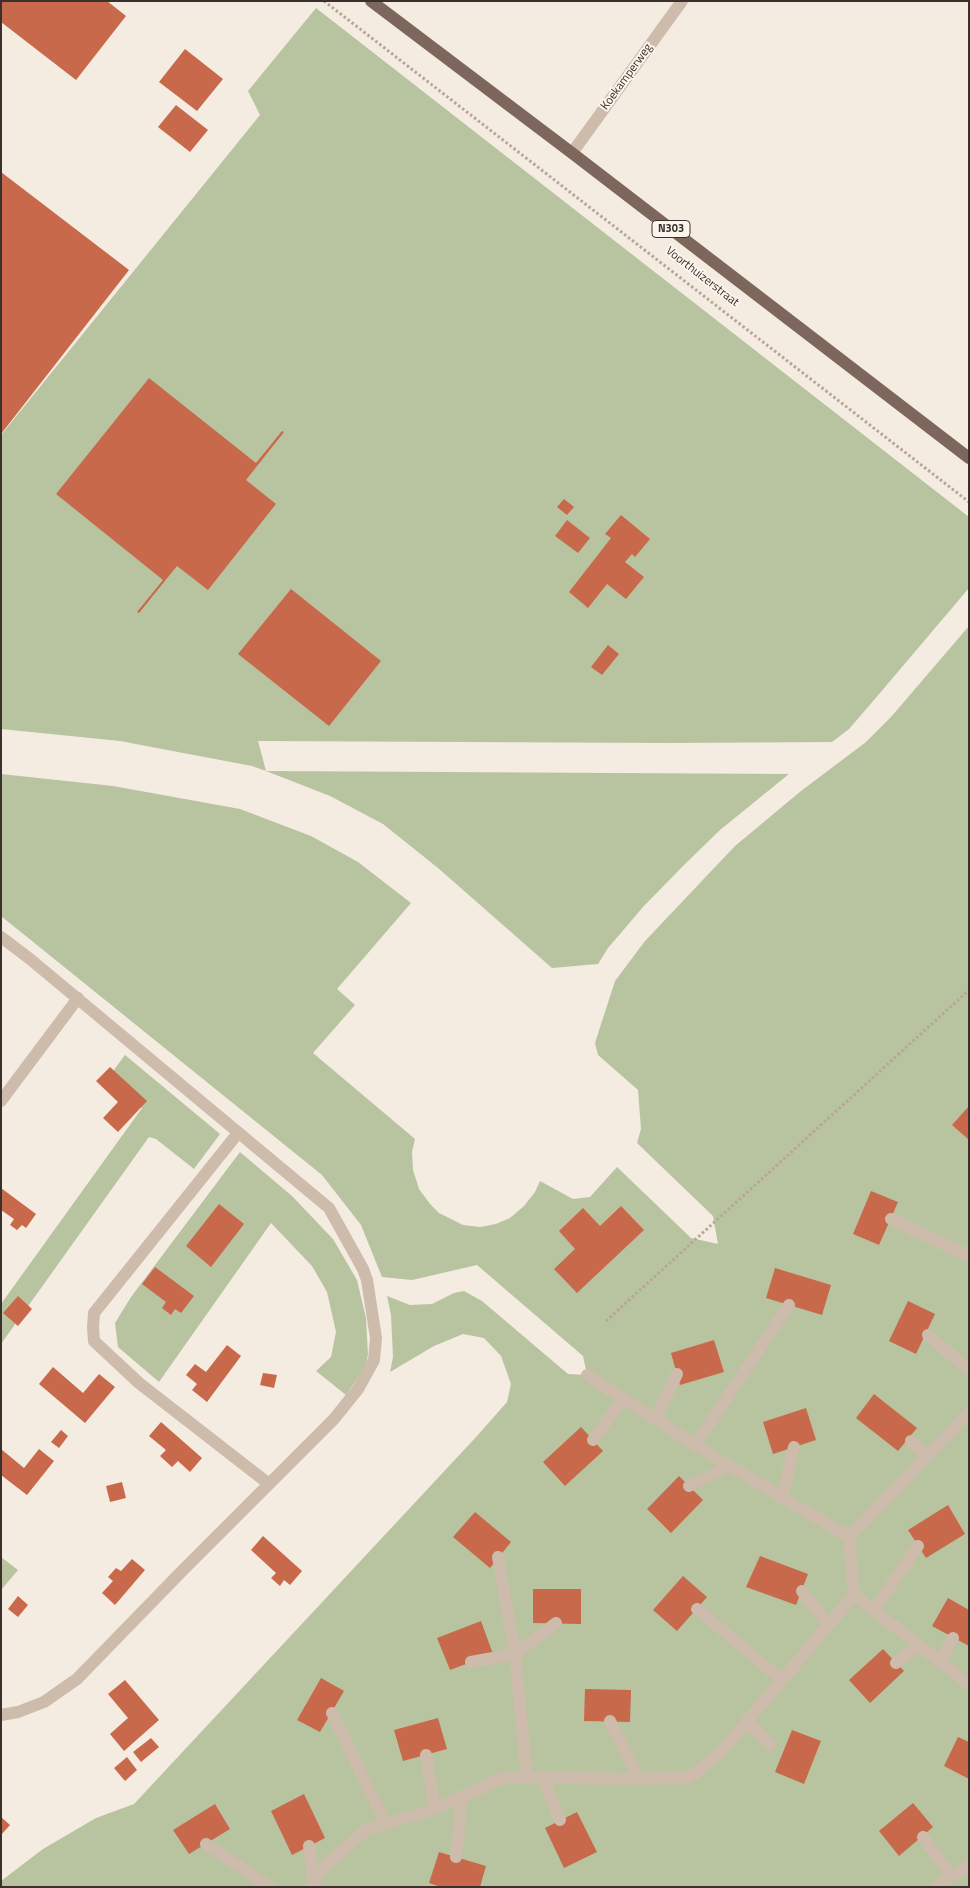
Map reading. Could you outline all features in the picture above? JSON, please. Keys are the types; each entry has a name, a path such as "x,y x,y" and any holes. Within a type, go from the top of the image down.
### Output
{"main road":[{"name":"Voorthuizerstraat","path":"371,1 969,458"}],"street":[{"name":"Koekamperweg","path":"572,153 682,1"},
{"path":"1,937 78,998 329,1208 363,1269 367,1280 376,1338 374,1360 358,1389 334,1418 77,1679 44,1702 18,1712 1,1715"},
{"path":"1,1100 78,998"},
{"path":"238,1133 94,1313 92,1327 94,1341 139,1383 269,1484"},
{"path":"891,1219 969,1256"},
{"path":"695,1445 789,1305"},
{"path":"928,1335 969,1370"},
{"path":"655,1420 677,1374"},
{"path":"587,1375 695,1445 849,1537"},
{"path":"593,1440 623,1398"},
{"path":"313,1885 322,1869 366,1830 435,1809 505,1777 689,1778 721,1752 854,1595 849,1537 969,1413"},
{"path":"911,1441 926,1457"},
{"path":"782,1498 794,1447"},
{"path":"689,1486 729,1466"},
{"path":"874,1610 918,1546"},
{"path":"498,1558 515,1654 526,1778"},
{"path":"802,1590 828,1625"},
{"path":"854,1595 969,1684"},
{"path":"696,1609 782,1680"},
{"path":"471,1662 515,1654 556,1623"},
{"path":"940,1661 953,1638"},
{"path":"896,1663 919,1645"},
{"path":"332,1712 386,1824"},
{"path":"610,1721 639,1779"},
{"path":"747,1721 770,1745"},
{"path":"426,1755 435,1809"},
{"path":"543,1778 560,1820"},
{"path":"456,1857 462,1797"},
{"path":"923,1836 951,1876"},
{"path":"206,1844 270,1887"},
{"path":"309,1846 313,1885"},
{"path":"936,1887 969,1865"}],"path":[{"name":"Voorthuizerstraat","path":"324,1 969,502"},
{"path":"606,1321 969,990"}],"green space":[{"path":"316,8 969,517 969,588 849,729 832,742 258,741 266,771 252,766 120,741 1,729 1,435 260,115 248,91"},
{"path":"969,626 969,1887 1,1886 1,1881 43,1849 96,1818 134,1804 507,1402 511,1384 501,1356 484,1338 463,1334 434,1346 390,1372 393,1357 391,1315 387,1296 410,1305 432,1304 454,1293 464,1291 482,1301 568,1374 587,1375 583,1356 477,1265 412,1280 382,1277 361,1225 322,1175 1,916 1,774 113,786 240,809 311,836 358,862 411,903 337,989 355,1005 313,1053 415,1139 412,1152 413,1170 419,1189 439,1213 463,1225 480,1227 496,1224 510,1218 524,1206 535,1192 540,1181 573,1199 590,1197 617,1167 691,1238 718,1244 713,1216 637,1143 641,1129 638,1090 598,1055 595,1043 615,981 645,941 735,846 801,791 866,742 891,717"},
{"path":"266,771 789,774 720,830 683,866 643,907 608,948 598,964 552,968 438,868 383,824 330,796"},
{"path":"125,1055 220,1134 194,1169 156,1139 149,1137 1,1344 1,1304 142,1108 105,1082"},
{"path":"240,1152 292,1196 333,1239 357,1280 366,1318 368,1355 365,1367 346,1395 316,1371 331,1357 336,1332 327,1292 312,1266 271,1223 159,1382 118,1347 115,1323 131,1297"},
{"path":"1,1557 18,1570 1,1590"}],"building":[{"path":"1,1 107,1 126,16 76,80 1,22"},
{"path":"185,49 223,79 197,111 159,82"},
{"path":"176,105 208,130 190,152 158,127"},
{"path":"1,172 129,270 1,434"},
{"path":"149,378 256,463 282,431 284,432 246,480 276,504 208,590 177,566 139,613 137,612 163,580 56,494"},
{"path":"564,499 574,507 567,515 557,507"},
{"path":"621,515 650,539 635,557 632,554 625,562 644,577 626,599 607,584 588,608 569,592 611,538 605,534"},
{"path":"567,520 590,538 578,553 555,536"},
{"path":"291,589 381,661 329,726 238,654"},
{"path":"608,645 619,654 602,675 591,667"},
{"path":"110,1067 147,1101 118,1132 103,1118 118,1102 96,1081"},
{"path":"969,1106 969,1140 952,1125"},
{"path":"1,1188 36,1214 26,1228 22,1225 17,1230 10,1225 14,1219 1,1210"},
{"path":"871,1191 898,1202 879,1245 853,1234"},
{"path":"219,1204 244,1224 211,1267 186,1246"},
{"path":"621,1206 644,1230 577,1293 554,1269 575,1249 559,1231 583,1208 600,1226"},
{"path":"155,1267 194,1296 181,1313 175,1309 171,1315 162,1308 166,1302 142,1284"},
{"path":"775,1268 831,1285 822,1315 766,1298"},
{"path":"18,1296 32,1309 18,1326 3,1313"},
{"path":"908,1301 935,1314 916,1354 889,1341"},
{"path":"714,1340 724,1372 680,1385 671,1353"},
{"path":"227,1345 241,1356 207,1402 192,1390 197,1384 186,1375 195,1364 206,1372"},
{"path":"53,1367 83,1393 99,1374 115,1387 85,1423 39,1384"},
{"path":"263,1373 277,1375 274,1388 260,1385"},
{"path":"874,1394 917,1428 898,1451 856,1418"},
{"path":"806,1408 816,1440 773,1454 763,1422"},
{"path":"161,1422 202,1458 190,1472 178,1461 172,1467 160,1456 166,1450 149,1436"},
{"path":"581,1427 603,1451 565,1486 543,1462"},
{"path":"61,1430 68,1436 59,1448 51,1442"},
{"path":"1,1449 24,1468 39,1449 54,1461 27,1495 1,1475"},
{"path":"679,1476 703,1500 671,1533 647,1509"},
{"path":"122,1482 126,1498 110,1502 106,1486"},
{"path":"948,1505 965,1534 926,1558 908,1530"},
{"path":"475,1512 511,1542 490,1568 453,1537"},
{"path":"263,1536 302,1571 290,1585 284,1580 280,1586 271,1578 276,1573 251,1550"},
{"path":"760,1556 808,1574 796,1605 746,1587"},
{"path":"132,1559 145,1570 115,1605 102,1593 113,1581 108,1577 116,1568 121,1571"},
{"path":"683,1576 707,1597 677,1631 653,1610"},
{"path":"533,1589 581,1589 581,1624 533,1623"},
{"path":"18,1596 28,1605 18,1617 8,1609"},
{"path":"948,1598 969,1610 969,1646 932,1626"},
{"path":"481,1621 493,1654 450,1670 437,1638"},
{"path":"883,1649 904,1671 870,1703 849,1680"},
{"path":"321,1678 344,1691 320,1732 297,1720"},
{"path":"125,1680 159,1720 124,1751 110,1734 128,1718 108,1694"},
{"path":"585,1689 631,1690 630,1722 584,1721"},
{"path":"438,1718 447,1749 403,1761 394,1730"},
{"path":"792,1730 821,1741 804,1784 775,1772"},
{"path":"958,1737 969,1742 969,1779 944,1766"},
{"path":"151,1738 159,1747 141,1762 133,1752"},
{"path":"127,1757 137,1770 125,1781 114,1768"},
{"path":"304,1794 325,1838 292,1855 271,1811"},
{"path":"913,1803 933,1827 899,1856 879,1831"},
{"path":"215,1804 230,1829 189,1854 173,1830"},
{"path":"577,1812 597,1852 564,1868 545,1828"},
{"path":"1,1817 10,1825 1,1835"},
{"path":"439,1852 486,1866 480,1887 441,1887 429,1883"}]}
